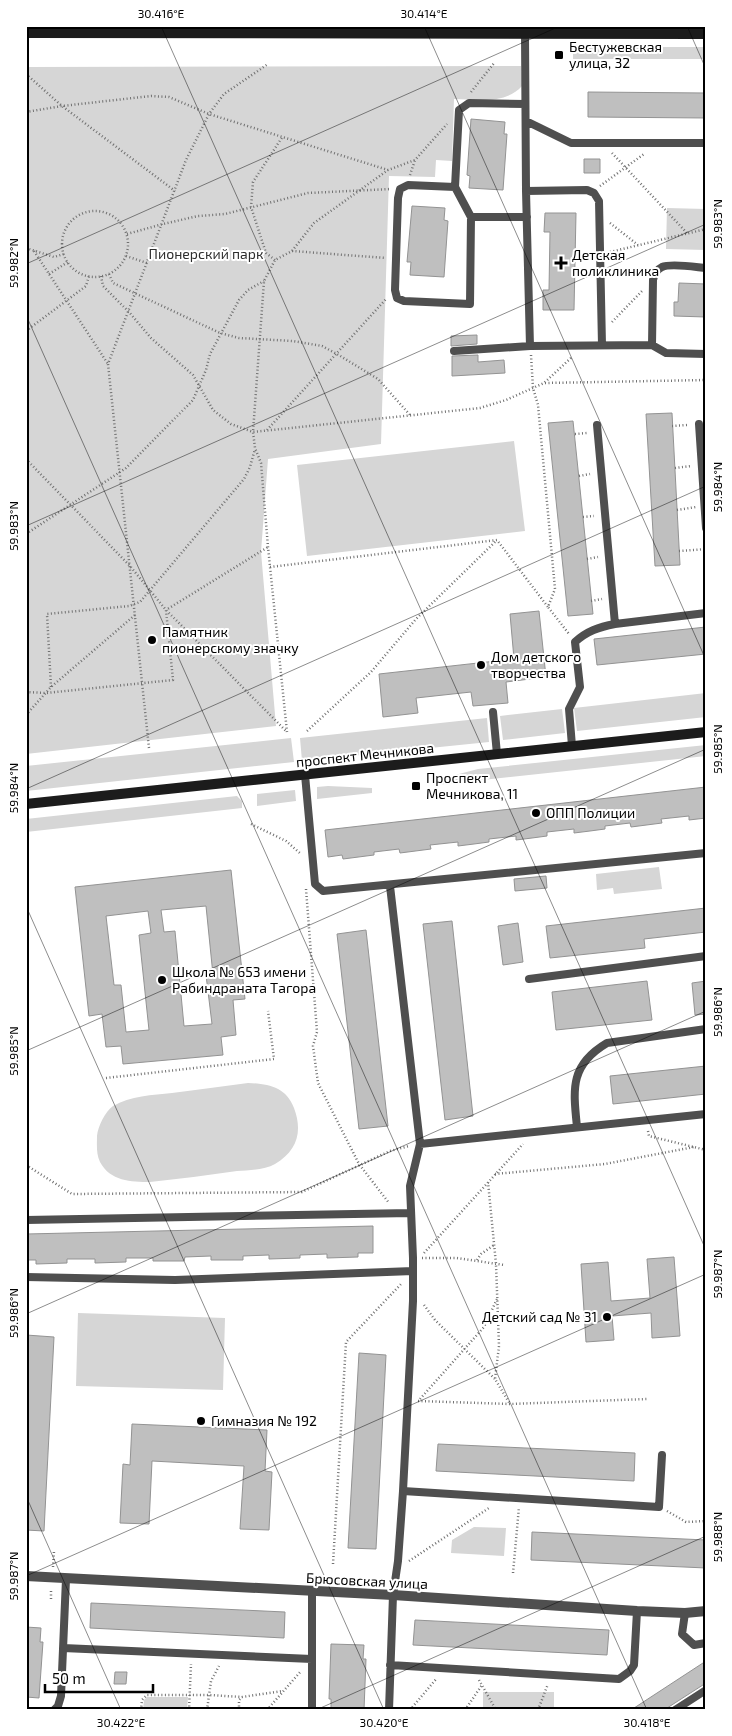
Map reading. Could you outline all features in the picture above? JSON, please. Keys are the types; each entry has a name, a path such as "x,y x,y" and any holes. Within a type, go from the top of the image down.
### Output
{"street":[{"path":"26,33 519,32 706,34"},
{"name":"проспект Мечникова","path":"26,804 706,732"},
{"name":"Брюсовская улица","path":"26,1576 392,1595 685,1614 706,1611"}],"lane":[{"path":"519,32 526,121 530,346"},
{"path":"455,187 404,187 398,198 395,290 397,298 404,301 470,304 471,217 455,187 461,108 469,103 525,104"},
{"path":"526,121 571,143 706,143"},
{"path":"526,191 587,190 594,193 599,201 602,345"},
{"path":"471,217 527,217"},
{"path":"652,345 653,280 655,273 661,268 668,266 706,268"},
{"path":"454,351 530,346 652,345 666,353 706,354"},
{"path":"699,424 706,528"},
{"path":"597,425 615,624"},
{"path":"572,746 569,708 580,687 575,642 584,634 615,624 706,613"},
{"path":"493,712 498,754"},
{"path":"306,775 315,884 323,892 706,853"},
{"path":"389,1710 392,1595 398,1561 403,1491 414,1271 410,1186 420,1144 390,886"},
{"path":"529,979 706,956"},
{"path":"577,1127 574,1098 577,1076 584,1062 594,1050 607,1042 706,1029"},
{"path":"420,1144 706,1114"},
{"path":"26,1220 411,1213"},
{"path":"26,1277 175,1280 414,1271"},
{"path":"403,1491 659,1507 662,1455"},
{"path":"57,1709 61,1696 66,1578"},
{"path":"312,1591 312,1710"},
{"path":"390,1665 619,1679 630,1671 634,1665 638,1611"},
{"path":"685,1614 682,1634 694,1645 706,1643"},
{"path":"63,1648 312,1659"},
{"path":"675,1710 706,1690"}],"path":[{"path":"127,234 198,216 225,214 308,193 404,187 415,160 461,108 495,62"},
{"path":"108,364 186,160 208,114 224,94 268,64"},
{"path":"26,74 62,106 175,191"},
{"path":"26,112 151,96 169,98 208,114 388,170"},
{"path":"274,260 266,253 251,208 253,182 283,136"},
{"path":"602,143 687,233"},
{"path":"594,193 602,184 644,155 649,143"},
{"path":"26,458 130,566 166,610 287,732 261,463 255,448 253,432 264,281 274,260 292,251 314,224 358,190 388,170 415,160"},
{"path":"103,211 111,214 118,219 127,234 129,242 126,256 119,267 109,274 89,276 77,271 68,262 64,254 63,236 66,228 71,221 86,212 103,211"},
{"path":"600,216 638,245"},
{"path":"601,255 706,229"},
{"path":"26,248 54,257 64,254"},
{"path":"34,251 108,364 149,748"},
{"path":"292,251 396,259"},
{"path":"126,256 147,263"},
{"path":"49,274 68,262"},
{"path":"109,274 113,283 220,333 239,338 322,346 378,379 410,416"},
{"path":"26,332 86,286 89,276"},
{"path":"101,276 104,286 151,338 193,375 213,410 231,424 253,432 480,408 506,400 544,383 584,345"},
{"path":"602,332 653,280"},
{"path":"26,534 119,474 193,400 200,386 210,354 239,300 248,290 264,281"},
{"path":"266,432 395,290"},
{"path":"530,346 533,388 538,406 555,589 548,607"},
{"path":"544,383 706,380"},
{"path":"672,426 699,424"},
{"path":"51,687 47,614 134,605 140,602 244,479 250,467 255,448"},
{"path":"675,468 702,464"},
{"path":"677,510 704,506"},
{"path":"497,540 575,642"},
{"path":"270,567 497,540"},
{"path":"307,731 371,672 416,619 497,540"},
{"path":"166,610 268,547"},
{"path":"679,551 706,549"},
{"path":"26,692 46,693 173,680 166,610"},
{"path":"26,714 51,687 135,615"},
{"path":"251,824 286,841 304,857 303,848"},
{"path":"306,886 317,1032 313,1046 318,1083 359,1164 398,1214"},
{"path":"106,1078 274,1059 268,1011"},
{"path":"645,1120 649,1136 706,1150"},
{"path":"504,1265 457,1258 420,1258 534,1132"},
{"path":"26,1164 72,1194 302,1192 390,1151 420,1144"},
{"path":"495,1174 605,1164 694,1147"},
{"path":"488,1182 496,1264 499,1346 496,1380"},
{"path":"477,1260 481,1254 494,1245"},
{"path":"333,1564 346,1342 414,1271"},
{"path":"413,1289 435,1320 496,1380 510,1404"},
{"path":"418,1401 484,1327 497,1298"},
{"path":"408,1400 510,1404 646,1399"},
{"path":"409,1561 505,1497"},
{"path":"513,1573 520,1498"},
{"path":"659,1507 686,1522 706,1521"},
{"path":"52,1573 54,1552"},
{"path":"51,1599 52,1590"},
{"path":"189,1710 192,1654"},
{"path":"208,1710 213,1676 228,1655"},
{"path":"267,1710 312,1659"},
{"path":"410,1710 444,1669"},
{"path":"473,1670 496,1710"},
{"path":"538,1710 551,1676"},
{"path":"466,1710 482,1686"},
{"path":"141,1710 142,1700 147,1695 209,1694 242,1697 283,1691"},
{"path":"239,1710 239,1700 242,1697"}],"green space":[{"path":"573,47 706,47 706,59 573,59"},
{"name":"Пионерский парк","path":"521,66 522,86 507,96 490,100 454,99 452,161 436,160 435,177 389,176 381,444 268,459 261,552 276,726 26,754 26,67"},
{"path":"667,208 706,209 706,250 666,249"},
{"path":"514,441 525,531 307,556 297,465"},
{"path":"706,693 706,717 577,731 574,708"},
{"path":"562,709 565,733 503,740 500,716"},
{"path":"487,718 489,742 302,761 300,738"},
{"path":"291,738 294,762 26,791 26,766"},
{"path":"706,745 706,756 436,785 436,780 478,769"},
{"path":"317,787 372,788 372,793 317,799"},
{"path":"295,790 296,801 257,806 257,794"},
{"path":"237,796 242,801 242,808 26,832 26,819"},
{"path":"659,867 662,889 614,894 613,888 597,890 596,874"},
{"path":"248,1083 263,1084 281,1091 291,1101 297,1117 298,1133 293,1147 283,1159 275,1164 257,1169 143,1182 128,1181 115,1177 100,1162 97,1136 100,1124 113,1106 142,1096"},
{"path":"78,1313 225,1318 223,1390 76,1386"},
{"path":"474,1527 506,1528 504,1556 451,1553 452,1540"},
{"path":"483,1692 554,1692 554,1710 483,1710"},
{"path":"147,1697 188,1697 187,1710 143,1710 144,1700"}],"building":[{"path":"588,92 706,93 706,118 588,117"},
{"path":"471,119 505,122 504,134 507,134 503,190 469,188 470,176 467,175"},
{"path":"584,159 600,159 600,173 584,173"},
{"path":"412,206 445,208 444,220 448,221 444,277 410,275 411,262 407,262"},
{"path":"545,213 576,213 574,310 543,310 543,290 549,290 550,232 544,232"},
{"path":"679,283 706,284 706,317 674,316 674,302 678,302"},
{"path":"477,335 477,344 451,346 451,336"},
{"path":"478,355 478,362 504,360 505,373 452,376 452,356"},
{"path":"672,413 680,565 655,566 646,414"},
{"path":"573,421 593,614 568,616 548,423"},
{"name":"Дом детского творчества","path":"539,611 546,677 506,682 508,703 473,706 471,692 416,698 418,713 383,717 379,674 514,659 510,614"},
{"path":"706,627 706,654 597,665 594,639"},
{"path":"706,787 706,818 689,820 689,816 661,819 662,823 631,827 630,823 605,826 605,829 574,833 574,829 547,832 547,836 516,840 516,836 489,839 489,842 458,846 458,842 430,845 431,849 400,853 399,849 374,852 374,855 343,859 342,855 328,857 325,830"},
{"path":"231,870 245,999 233,1000 236,1035 221,1037 223,1055 123,1064 121,1046 106,1047 102,1014 89,1016 75,887","holes":["206,906 213,975 206,975 212,1024 184,1026 175,931 164,932 161,910","148,911 151,933 139,935 149,1030 126,1032 121,985 114,985 106,916"]},
{"path":"546,876 547,888 515,891 514,879"},
{"path":"706,908 706,932 644,939 645,948 550,958 546,926"},
{"path":"452,921 473,1116 445,1120 423,924"},
{"path":"518,923 523,962 503,965 498,926"},
{"path":"366,930 388,1126 359,1129 337,934"},
{"path":"647,981 652,1020 556,1030 552,992"},
{"path":"706,981 706,1014 695,1015 692,983"},
{"path":"706,1066 706,1094 613,1104 610,1076"},
{"path":"373,1226 373,1253 358,1253 358,1257 327,1258 327,1254 300,1255 300,1258 269,1259 269,1255 243,1256 243,1260 211,1260 211,1256 185,1257 184,1261 153,1261 153,1258 126,1258 126,1262 95,1263 95,1259 67,1259 67,1263 36,1264 36,1260 26,1260 26,1234"},
{"path":"674,1257 680,1336 652,1338 651,1313 612,1316 614,1340 586,1342 581,1264 608,1262 611,1301 650,1298 647,1259"},
{"path":"26,1335 54,1337 44,1531 26,1530"},
{"path":"359,1353 386,1355 376,1549 348,1548"},
{"path":"132,1424 267,1430 265,1471 272,1472 269,1530 240,1529 244,1466 152,1461 149,1524 120,1523 123,1464 130,1465"},
{"path":"438,1444 635,1453 634,1481 436,1471"},
{"path":"532,1532 706,1540 706,1568 531,1560"},
{"path":"91,1603 285,1612 284,1638 90,1628"},
{"path":"415,1620 609,1630 607,1655 413,1645"},
{"path":"26,1627 41,1628 40,1642 43,1642 39,1698 26,1697"},
{"path":"331,1644 364,1645 363,1659 366,1659 364,1710 331,1710 331,1699 329,1699"},
{"path":"706,1661 706,1683 664,1710 631,1710"},
{"path":"115,1672 127,1672 126,1684 114,1684"}],"place":[{"name":"Бестужевская улица, 32","path":"559,55"},
{"name":"Детская поликлиника","path":"561,263"},
{"name":"Памятник пионерскому значку","path":"152,640"},
{"name":"Дом детского творчества","path":"481,665"},
{"name":"Проспект Мечникова, 11","path":"416,786"},
{"name":"ОПП Полиции","path":"536,813"},
{"name":"Школа № 653 имени Рабиндраната Тагора","path":"162,980"},
{"name":"Детский сад № 31","path":"607,1317"},
{"name":"Гимназия № 192","path":"201,1421"}]}
